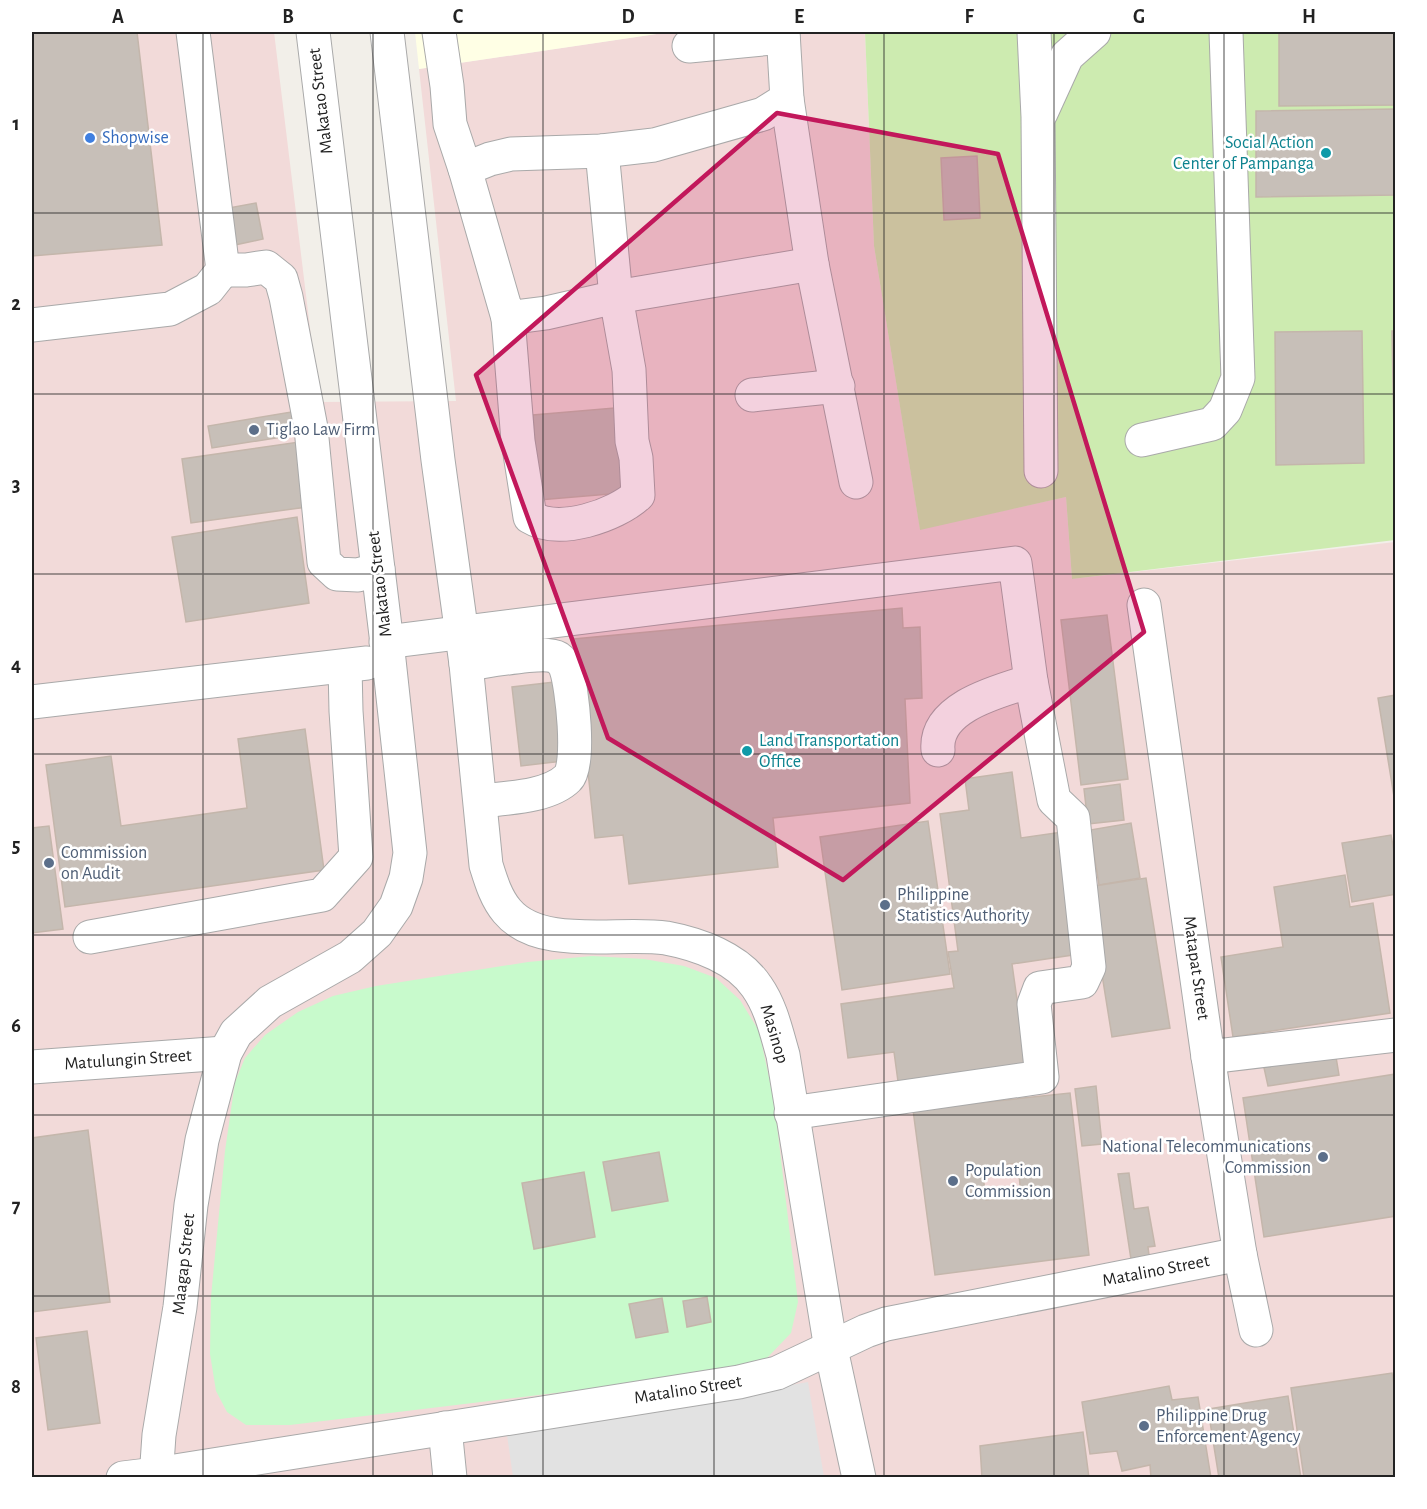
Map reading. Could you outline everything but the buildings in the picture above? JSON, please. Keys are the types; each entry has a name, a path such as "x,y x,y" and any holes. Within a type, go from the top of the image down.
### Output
{"street":[{"path":"32,325 170,309 208,289 223,270 193,32"},
{"name":"Makatao Street","path":"225,1053 236,1033 270,1002 350,957 377,933 396,906 406,878 410,853 388,651 313,32"},
{"path":"32,702 345,666 388,651 464,649 543,655 557,657 566,667 574,729 573,766 568,778 541,793 481,801 464,649 436,448 387,32"},
{"path":"439,32 450,124 508,318 518,441 529,514 532,518 548,524 568,523 606,515 627,505 638,495 638,475 632,441 629,370 616,297 602,151"},
{"path":"1034,32 1038,117 1041,471"},
{"path":"1038,117 1067,56 1094,32"},
{"path":"1142,440 1212,424 1225,410 1238,378 1226,32"},
{"path":"689,46 783,34 787,99 812,264 856,482"},
{"path":"465,169 511,154 602,151 654,145 763,114 787,99"},
{"path":"508,318 812,264"},
{"path":"223,270 266,267 280,279 286,297 311,429 324,562 338,574 358,575 378,569"},
{"path":"752,395 838,386"},
{"path":"464,649 1014,563 1031,681 1054,801 1073,818 1089,967 1082,982 1040,988 1034,1004 1042,1077 791,1113"},
{"name":"Matapat Street","path":"1144,605 1208,1057 1240,1254 1256,1330"},
{"path":"90,937 322,895 329,888 356,857 345,666"},
{"path":"938,750 937,740 944,724 957,712 996,692 1031,681"},
{"name":"Masinop","path":"481,801 486,865 492,886 508,913 530,929 556,934 597,937 665,938 704,949 732,962 756,985 772,1014 783,1055 831,1349 859,1478"},
{"path":"1208,1057 1395,1035"},
{"name":"Matulungin Street","path":"32,1067 225,1053"},
{"name":"Maagap Street","path":"156,1476 159,1435 180,1307 194,1184 202,1140 225,1053"},
{"name":"Matalino Street","path":"123,1478 156,1476 740,1382 777,1373 866,1331 886,1324 1240,1254"},
{"path":"445,1428 450,1478"}],"highlighted area":[{"path":"777,113 998,154 1144,632 843,880 608,738 476,375"}],"shaded area":[{"path":"32,32 274,32 319,402 456,401 419,69 670,32 865,32 874,246 920,529 1066,497 1072,579 1395,542 1395,1477 32,1477"},
{"path":"415,32 670,32 419,69"},
{"path":"808,1382 824,1477 513,1477 507,1435"}],"green space":[{"name":"Social Action Center of Pampanga","path":"865,32 1395,32 1395,540 1072,579 1066,497 920,530 874,246"},
{"path":"592,956 644,959 684,966 716,978 740,1000 759,1031 774,1101 798,1302 791,1333 766,1359 720,1373 290,1425 246,1425 227,1412 216,1391 210,1354 211,1297 225,1151 235,1082 245,1058 265,1035 298,1012 333,996 376,986 528,962"}],"place":[{"name":"Shopwise","path":"90,138"},
{"name":"Social Action Center of Pampanga","path":"1326,153"},
{"name":"Tiglao Law Firm","path":"254,430"},
{"name":"Land Transportation Office","path":"747,751"},
{"name":"Commission on Audit","path":"49,863"},
{"name":"Philippine Statistics Authority","path":"885,905"},
{"name":"National Telecommunications Commission","path":"1323,1157"},
{"name":"Population Commission","path":"953,1181"},
{"name":"Philippine Drug Enforcement Agency","path":"1144,1426"}]}
